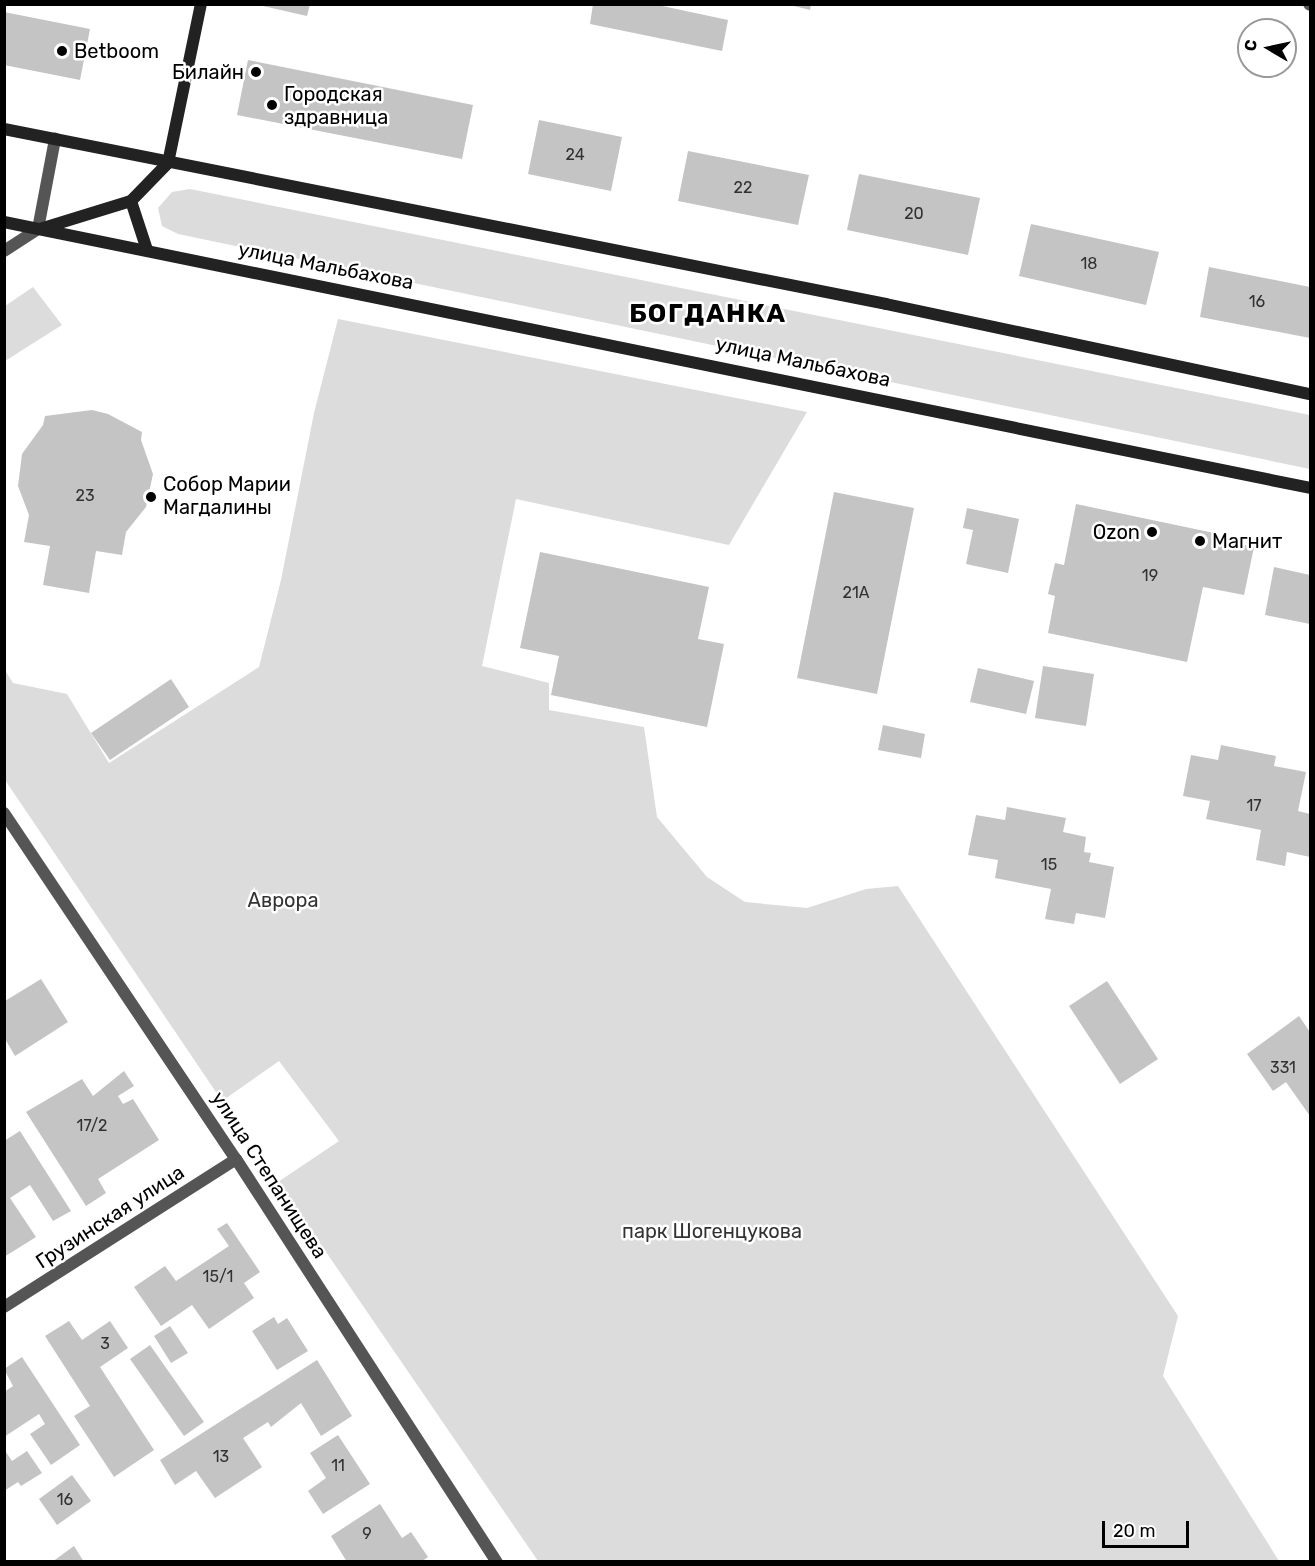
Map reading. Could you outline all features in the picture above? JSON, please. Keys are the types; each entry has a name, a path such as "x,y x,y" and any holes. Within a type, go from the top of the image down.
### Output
{"main road":[{"path":"38,229 131,201 168,163 201,4"},
{"path":"4,129 886,304 1311,394"},
{"path":"131,201 147,250"},
{"name":"улица Мальбахова","path":"4,222 1311,488"}],"street":[{"path":"4,251 38,229 55,139"},
{"name":"улица Степанищева","path":"4,813 237,1159 496,1562"},
{"name":"Грузинская улица","path":"4,1307 237,1159"}],"green space":[{"path":"190,189 1310,415 1310,469 178,234 162,226 158,208 172,192"},
{"path":"33,287 62,325 5,361 5,306"},
{"name":"парк Шогенцукова","path":"338,319 807,412 729,545 516,499 482,666 549,683 549,710 644,727 657,817 707,877 745,902 807,908 866,889 898,886 1178,1316 1163,1376 1279,1561 538,1561 278,1182 339,1141 279,1061 222,1101 5,780 5,670 13,683 67,694 109,763 259,667 281,580 314,413"}],"building":[{"path":"254,4 310,4 307,16"},
{"path":"593,4 653,4 728,20 722,51 590,24"},
{"path":"786,4 811,4 810,10"},
{"path":"4,12 90,29 80,80 4,65"},
{"path":"248,60 473,105 462,159 237,115"},
{"path":"539,120 622,137 611,191 528,174"},
{"path":"688,151 809,175 798,225 678,201"},
{"path":"859,174 980,198 968,255 847,230"},
{"path":"1031,224 1159,252 1146,305 1019,276"},
{"path":"1209,267 1310,287 1310,338 1200,317"},
{"path":"92,410 108,414 142,432 141,440 153,474 146,507 126,532 122,555 96,551 89,593 43,585 50,546 24,542 29,515 18,486 22,454 43,425 45,416"},
{"path":"834,492 914,508 877,694 797,678"},
{"path":"1076,504 1214,533 1213,538 1254,547 1244,595 1203,587 1187,662 1048,633 1055,596 1048,594 1055,563 1064,565"},
{"path":"967,508 1019,519 1008,573 966,564 973,530 963,528"},
{"path":"540,552 709,587 698,639 724,644 707,727 551,695 559,656 520,648"},
{"path":"1274,567 1310,575 1310,624 1265,615"},
{"path":"1043,666 1094,674 1086,726 1035,718"},
{"path":"978,668 1034,681 1026,714 970,702"},
{"path":"171,679 189,707 110,760 91,733"},
{"path":"883,725 925,734 921,758 878,750"},
{"path":"1221,745 1276,756 1274,766 1306,772 1298,811 1310,814 1310,857 1287,852 1285,866 1256,860 1261,830 1206,819 1210,801 1183,796 1191,755 1218,760"},
{"path":"1007,807 1066,818 1063,832 1086,837 1084,852 1091,853 1089,862 1114,867 1105,918 1076,913 1074,924 1045,919 1051,889 995,878 998,860 968,855 976,815 1005,820"},
{"path":"41,979 68,1022 15,1056 5,1039 5,1001"},
{"path":"1107,981 1158,1059 1120,1084 1069,1006"},
{"path":"1299,1016 1310,1032 1310,1116 1286,1082 1273,1091 1247,1054"},
{"path":"124,1071 134,1086 118,1096 123,1104 133,1099 159,1140 98,1179 106,1193 86,1206 26,1112 82,1079 93,1096"},
{"path":"20,1131 71,1211 53,1221 30,1185 10,1198 36,1237 4,1257 4,1141"},
{"path":"227,1223 260,1272 244,1283 254,1298 209,1329 192,1305 161,1326 134,1287 165,1266 176,1281 229,1246 217,1229"},
{"path":"274,1317 278,1324 287,1318 308,1351 277,1370 252,1331"},
{"path":"69,1321 82,1340 110,1321 128,1348 100,1367 154,1450 114,1477 74,1416 90,1406 45,1336"},
{"path":"170,1326 188,1353 171,1363 154,1336"},
{"path":"150,1345 204,1422 184,1436 130,1359"},
{"path":"22,1357 80,1445 51,1465 30,1434 45,1424 39,1414 4,1437 4,1392 13,1386 4,1369"},
{"path":"317,1360 352,1416 321,1436 301,1403 271,1427 268,1422 243,1438 262,1467 215,1498 196,1471 175,1485 160,1460"},
{"path":"338,1435 370,1484 323,1514 308,1491 326,1478 310,1453"},
{"path":"4,1449 12,1461 27,1451 42,1473 21,1486 18,1482 4,1491"},
{"path":"72,1475 91,1501 57,1525 39,1499"},
{"path":"380,1504 402,1538 411,1532 428,1557 421,1562 347,1562 331,1536"},
{"path":"74,1546 84,1562 52,1562"}],"place":[{"name":"Betboom","path":"62,51"},
{"name":"Билайн","path":"256,72"},
{"name":"Городская здравница","path":"272,105"},
{"name":"Собор Марии Магдалины","path":"151,497"},
{"name":"Ozon","path":"1152,532"},
{"name":"Магнит","path":"1200,541"}],"district":[{"name":"БОГДАНКА","path":"708,314"}],"park label":[{"name":"Аврора","path":"283,900"}]}
